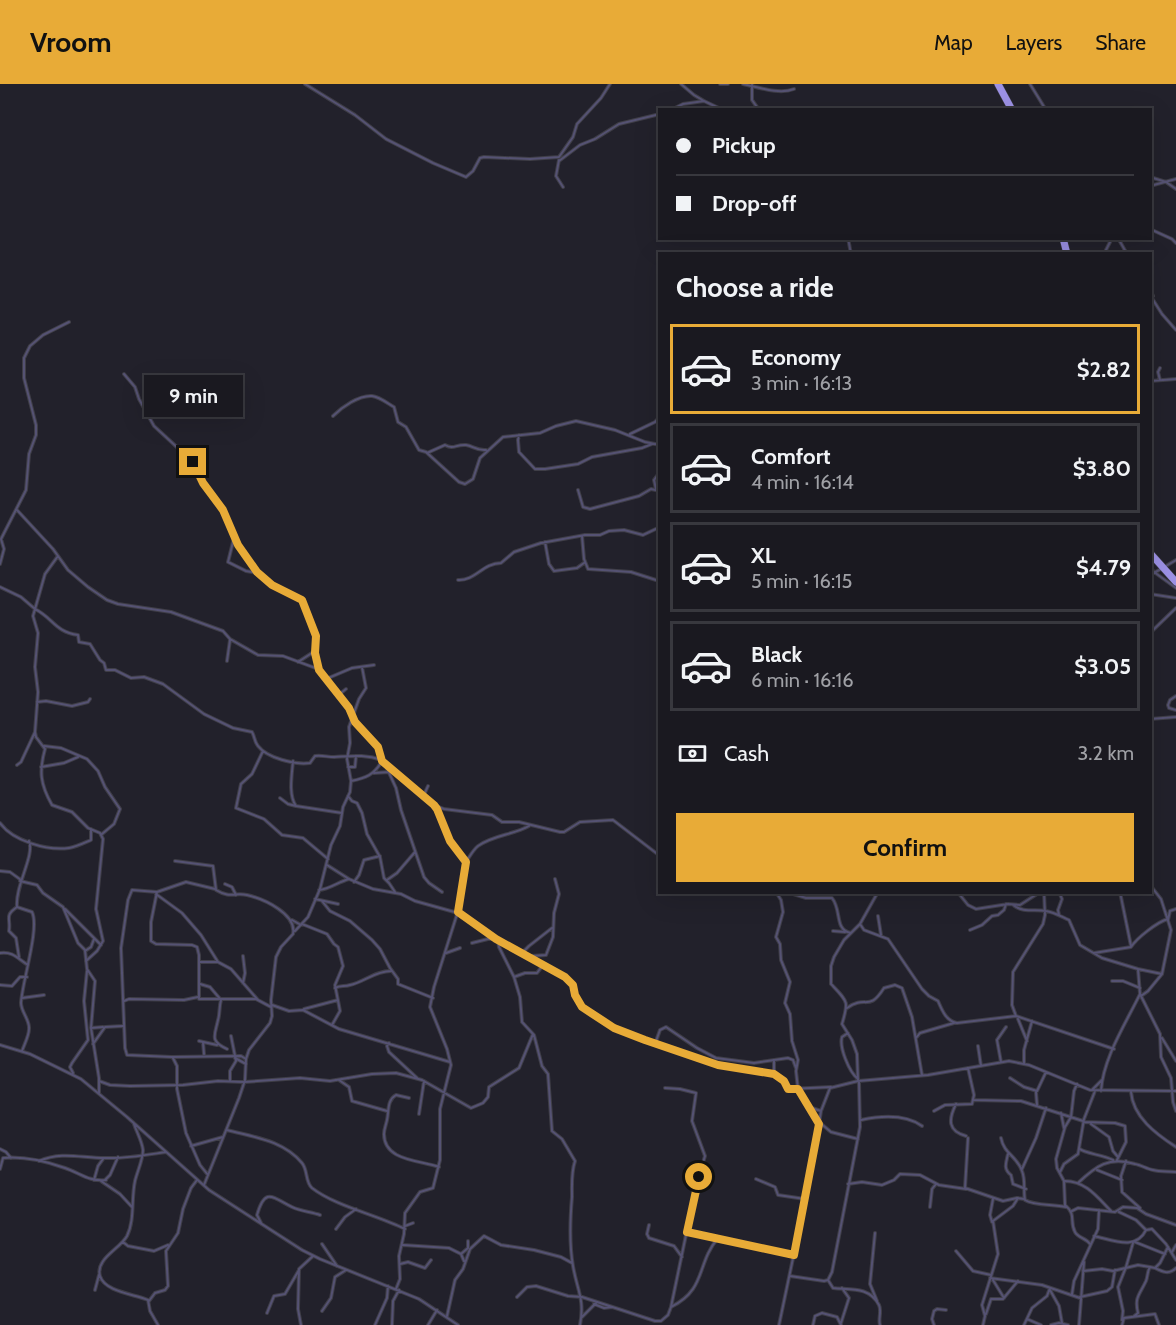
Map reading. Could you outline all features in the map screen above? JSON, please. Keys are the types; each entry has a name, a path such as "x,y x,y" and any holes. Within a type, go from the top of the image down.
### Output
{"highway":[{"path":"998,84 1011,108"},
{"path":"1152,555 1176,582"}],"street":[{"path":"305,84 358,117 386,139 465,176 469,176 478,160 484,157 559,159 620,124 658,114"},
{"path":"563,187 556,176 559,159 573,137 577,124 601,98 610,84"},
{"path":"681,84 693,95 719,108"},
{"path":"720,84 728,84"},
{"path":"743,84 789,91 794,89"},
{"path":"1030,84 1045,108"},
{"path":"753,85 752,100 758,108"},
{"path":"675,108 683,104 704,101"},
{"path":"1152,178 1166,182 1176,189"},
{"path":"1152,186 1176,179"},
{"path":"1152,230 1176,243"},
{"path":"1152,294 1162,314 1176,330"},
{"path":"0,564 4,549 1,539 27,486 28,454 36,435 36,425 24,378 24,358 30,346 43,334 69,322"},
{"path":"1160,368 1158,372 1160,380"},
{"path":"124,374 135,387 154,426 193,462 203,483 223,510 234,535 258,573 272,585 302,600 316,634 315,651 319,670"},
{"path":"1152,381 1176,379"},
{"path":"333,416 342,408 362,398 377,397 394,407 398,422 406,428 418,450 427,453 459,482 465,484 473,479 480,458 503,437 540,433 556,426 579,421 658,445"},
{"path":"629,435 658,419"},
{"path":"519,435 519,452 528,459 530,465 537,469 578,465 592,457 654,444"},
{"path":"427,453 445,445 452,448 465,445 480,450 489,450"},
{"path":"578,490 583,507 600,508 639,496 651,489 658,490 654,480 658,475"},
{"path":"17,510 70,572 107,600 177,614 222,631 230,639 258,655 280,656 319,670 355,722 378,747 396,788 401,810 425,879 442,892"},
{"path":"458,580 473,577 491,564 501,563 518,550 545,542 598,536 610,530 624,530 643,535 658,528"},
{"path":"234,535 228,562 246,571 258,573"},
{"path":"582,536 586,568 631,572 656,580"},
{"path":"545,542 549,564 554,571 577,568 584,562"},
{"path":"17,765 21,762 35,732 38,692 35,667 38,633 33,616 45,574 58,556"},
{"path":"1154,572 1176,560"},
{"path":"1152,570 1176,588"},
{"path":"0,587 21,597 35,609 47,615 58,629 78,635 79,642 90,644 104,663 106,670 115,670 131,678 143,677 163,684 204,714 233,728 252,732 256,743 263,751 278,758 308,764 315,756 365,755 383,762 434,805 444,809 492,815 502,822 519,822 560,832 580,822 613,820 658,854"},
{"path":"1152,594 1176,598"},
{"path":"1152,631 1176,608"},
{"path":"227,661 230,639"},
{"path":"298,662 315,651"},
{"path":"327,679 352,668 374,665"},
{"path":"332,1025 339,1011 336,980 343,966 338,947 327,934 302,925 292,920 287,914 253,897 244,894 227,896 215,889 186,882 157,893 134,890 130,894 121,948 125,1048 128,1055 234,1057 241,1056 248,1051 270,1023 276,957 294,931 302,925 315,899 327,865 331,845 340,826 351,781 347,767 349,727 352,715 366,688 362,668"},
{"path":"339,697 346,689"},
{"path":"1176,696 1170,699 1168,705 1176,710"},
{"path":"37,702 47,701 72,706 88,702 90,699"},
{"path":"1152,719 1176,717"},
{"path":"35,732 44,746 61,748 87,759 98,771 107,792 119,807 114,824 102,835"},
{"path":"44,746 42,781 51,803 72,812 79,820 102,835"},
{"path":"263,751 252,774 241,784 236,808 264,819 282,835 303,838 328,859"},
{"path":"41,767 68,762 80,756"},
{"path":"347,767 355,767 356,756"},
{"path":"293,761 292,796 296,806"},
{"path":"351,781 364,779 383,762"},
{"path":"371,773 389,772"},
{"path":"423,796 428,786"},
{"path":"348,796 351,801 357,803 362,813 367,834 380,856 384,878 395,893"},
{"path":"280,798 296,806 342,813"},
{"path":"434,805 450,841 466,862"},
{"path":"0,824 9,834 45,847 69,848 91,840 91,829"},
{"path":"392,1325 393,1301 400,1279 406,1211 420,1192 433,1188 439,1167 441,1109 450,1062 431,1010 434,987 458,912 466,862 482,843 515,833 529,826"},
{"path":"86,961 103,941 96,909 102,835"},
{"path":"17,907 17,891 31,850 29,841"},
{"path":"387,880 397,873 416,852"},
{"path":"354,882 364,860 380,856"},
{"path":"175,861 213,866 215,889"},
{"path":"327,865 354,882 458,912 497,939 572,983 577,999 589,1012 620,1030 718,1065 774,1074 784,1081 788,1089 831,1087 858,1081 922,1076 1010,1061 1094,1090 1174,1091"},
{"path":"0,871 11,873 20,881 37,885 43,893 63,907 101,946"},
{"path":"319,890 329,889 349,879"},
{"path":"529,956 546,954 553,937 559,894 555,879"},
{"path":"225,884 232,887 236,895"},
{"path":"1101,1091 1102,1080 1114,1049 1141,995 1148,991 1162,974 1171,930 1161,899 1152,888"},
{"path":"157,893 151,922 151,941 156,944 195,945 199,951 198,997"},
{"path":"157,893 182,913 201,935 218,962 234,972 258,1000"},
{"path":"777,894 783,912 776,937 780,944 781,960 790,982 785,999 790,1014 792,1041 798,1060 796,1071"},
{"path":"795,894 814,899 832,898 837,907 840,926 845,932"},
{"path":"828,1280 834,1265 861,1120 857,1054 842,1023 847,1008 845,998 831,984 831,966 839,948 860,924 877,894"},
{"path":"960,895 968,905 976,909 1006,904 1020,905 1039,894"},
{"path":"1027,1041 1012,1005 1013,972 1041,927 1044,910 1042,894"},
{"path":"1059,915 1058,910 1062,899 1060,894"},
{"path":"1120,894 1131,946"},
{"path":"315,899 338,904"},
{"path":"322,901 330,911 350,921 372,940 399,979 400,985 433,998"},
{"path":"970,930 982,925 992,916 998,915 1004,910 1006,904"},
{"path":"1013,905 1032,911 1044,910 1071,922 1080,945 1102,958 1162,974"},
{"path":"17,907 9,913 8,917 9,931 16,938 19,957"},
{"path":"17,907 29,910 34,915 32,945 21,1006 29,1028 22,1051"},
{"path":"63,907 78,943 86,951 84,1001 88,1040 70,1067 74,1075"},
{"path":"1168,919 1170,911 1176,909"},
{"path":"878,916 881,935"},
{"path":"1093,952 1128,949 1152,927 1168,919"},
{"path":"292,920 294,931"},
{"path":"860,924 864,930 881,935 890,941 922,989 938,1001 947,1018 955,1023"},
{"path":"522,953 553,927"},
{"path":"833,931 851,933"},
{"path":"86,951 91,947 94,939"},
{"path":"472,943 497,939"},
{"path":"497,939 514,977 520,997 522,1022 533,1034 542,1066 548,1074 552,1131 562,1139 575,1161 572,1170 569,1219 572,1263 582,1297 580,1325"},
{"path":"446,953 460,948"},
{"path":"0,953 8,952 19,957 28,965"},
{"path":"243,956 245,973 243,983"},
{"path":"199,962 218,962"},
{"path":"514,977 525,973 537,973 543,965"},
{"path":"87,969 95,981 91,1028 99,1093"},
{"path":"1138,969 1141,995 1160,1035 1176,1061"},
{"path":"335,988 370,978 378,972 392,971"},
{"path":"0,985 12,986 20,977 27,977"},
{"path":"1112,981 1123,981 1140,988"},
{"path":"199,984 210,987 221,1000 218,1021 214,1030 215,1041 219,1046"},
{"path":"847,1008 857,1002 872,1002 879,997 884,988 896,985 903,989 910,1008 922,1076"},
{"path":"22,998 44,995"},
{"path":"123,1002 129,999 244,998 258,1000 289,1011 338,1000"},
{"path":"301,1010 339,1029 450,1062"},
{"path":"916,1038 921,1032 955,1023 1017,1017 1114,1049"},
{"path":"1024,1064 1032,1021"},
{"path":"91,1028 124,1026"},
{"path":"655,1044 660,1030 666,1026 697,1048 716,1058 754,1063 791,1059 795,1063 798,1089 819,1123 831,1132 858,1139"},
{"path":"81,1051 93,1045 105,1027"},
{"path":"1001,1062 997,1040 1006,1027"},
{"path":"848,1033 842,1037 841,1042 848,1066 858,1081"},
{"path":"388,1043 387,1049 392,1056 419,1079 470,1108 482,1104 488,1097 489,1087 519,1068 533,1034"},
{"path":"1160,1035 1161,1058 1171,1078 1170,1083 1174,1091 1173,1105 1176,1111"},
{"path":"230,1081 230,1071 236,1062 231,1036"},
{"path":"199,1041 227,1049"},
{"path":"203,1042 204,1056"},
{"path":"0,1045 22,1051 74,1075 99,1093 197,1180 224,1200 313,1256 419,1299 458,1325"},
{"path":"978,1046 981,1066"},
{"path":"204,1185 243,1087 248,1051"},
{"path":"241,1056 246,1059"},
{"path":"172,1057 177,1063 177,1084 186,1133 200,1165 208,1175"},
{"path":"177,1063 182,1057"},
{"path":"234,1057 246,1064"},
{"path":"774,1060 774,1074"},
{"path":"934,1111 940,1106 971,1105 974,1100 968,1068"},
{"path":"1037,1105 1036,1092 1046,1072"},
{"path":"99,1081 110,1085 130,1086 300,1078 330,1081 391,1073 419,1079"},
{"path":"1010,1078 1024,1088 1036,1092"},
{"path":"339,1080 349,1087 352,1101 388,1112"},
{"path":"1060,1172 1064,1164 1076,1156 1083,1121 1094,1090 1102,1080"},
{"path":"243,1087 251,1081"},
{"path":"419,1114 424,1082"},
{"path":"1066,1207 1064,1181 1057,1168 1056,1159 1064,1129 1071,1117 1077,1084"},
{"path":"779,1325 821,1111 831,1087"},
{"path":"518,1297 527,1287 533,1286 568,1296 582,1297 661,1323 668,1315 697,1182 705,1156 692,1125 696,1095 694,1091 665,1088"},
{"path":"1131,1092 1133,1107 1142,1119 1159,1137 1176,1147"},
{"path":"409,1098 394,1095 384,1134 388,1150 408,1159 439,1167"},
{"path":"974,1100 1017,1100 1090,1123 1115,1123 1125,1126 1125,1142 1118,1159"},
{"path":"956,1104 952,1114 953,1130 967,1137 964,1185 966,1189"},
{"path":"811,1108 821,1111"},
{"path":"1022,1169 1046,1108"},
{"path":"1061,1113 1064,1129"},
{"path":"861,1120 880,1117 908,1119 922,1126"},
{"path":"95,1290 102,1263 128,1234 135,1183 143,1154 142,1141 134,1123"},
{"path":"1090,1123 1109,1137 1118,1159"},
{"path":"226,1130 258,1137 282,1147 302,1163 310,1186 356,1209 405,1227 413,1223"},
{"path":"191,1146 223,1137"},
{"path":"1001,1138 1008,1154 1014,1157 1022,1169 1026,1189 1024,1199"},
{"path":"1079,1146 1082,1152 1100,1154 1113,1160"},
{"path":"0,1149 10,1158"},
{"path":"39,1161 47,1157 67,1154 104,1159 167,1152"},
{"path":"1008,1154 1005,1167 1011,1175 1013,1184 1026,1189"},
{"path":"104,1181 110,1175 118,1157"},
{"path":"0,1169 2,1158 39,1161 67,1168 94,1180 104,1181 132,1207"},
{"path":"94,1180 98,1166 104,1159"},
{"path":"1096,1170 1103,1163 1118,1159 1150,1170 1176,1172"},
{"path":"1126,1161 1122,1194 1146,1214 1176,1225"},
{"path":"1078,1183 1090,1171 1096,1170 1122,1180"},
{"path":"848,1185 854,1182 882,1185 894,1180 900,1174 920,1175 936,1184 966,1189 1006,1202 1018,1198 1033,1204 1047,1203 1066,1207 1072,1212 1075,1232 1090,1244"},
{"path":"756,1179 774,1187 778,1195 805,1199"},
{"path":"158,1325 150,1311 149,1301 154,1293 165,1290 168,1286 166,1256 169,1244 178,1233 183,1209 191,1188 197,1180"},
{"path":"1064,1181 1078,1183 1092,1191 1111,1211"},
{"path":"930,1207 936,1184"},
{"path":"261,1223 257,1215 260,1203 270,1196 296,1209 320,1215"},
{"path":"985,1316 982,1305 999,1252 990,1215 993,1198"},
{"path":"993,1225 994,1218 1010,1209 1018,1198"},
{"path":"1117,1212 1123,1207 1141,1210"},
{"path":"1072,1212 1078,1208 1111,1211 1136,1220 1146,1230 1154,1230 1176,1260"},
{"path":"336,1228 356,1209"},
{"path":"1072,1295 1074,1281 1098,1229 1100,1210"},
{"path":"649,1225 647,1234 649,1238 674,1246 682,1257"},
{"path":"1122,1325 1123,1311 1118,1287 1134,1242 1142,1238 1146,1230"},
{"path":"687,1232 794,1255"},
{"path":"875,1233 870,1284 878,1304 880,1325"},
{"path":"447,1317 454,1284 463,1269 464,1262 474,1244 485,1236 501,1245 534,1250 561,1257 572,1263"},
{"path":"1094,1236 1134,1242 1165,1254"},
{"path":"671,1307 683,1302 698,1283 709,1250 718,1238"},
{"path":"461,1254 468,1248 468,1241"},
{"path":"123,1242 154,1251 169,1244"},
{"path":"322,1244 337,1266"},
{"path":"402,1246 407,1244 420,1248 448,1247 461,1254 464,1262"},
{"path":"1171,1252 1176,1245"},
{"path":"1155,1268 1168,1247"},
{"path":"957,1251 973,1270 991,1277 1050,1288 1080,1297 1107,1291 1112,1287 1115,1270"},
{"path":"1171,1252 1176,1254"},
{"path":"267,1313 274,1296 285,1294 299,1269 313,1256"},
{"path":"400,1264 408,1262 425,1268 431,1260"},
{"path":"1079,1325 1084,1262"},
{"path":"1083,1271 1115,1270 1138,1265 1170,1273 1176,1268"},
{"path":"1134,1317 1138,1313 1136,1301 1150,1267"},
{"path":"299,1269 298,1309 301,1325"},
{"path":"322,1311 332,1298 336,1275 347,1270"},
{"path":"100,1274 107,1285"},
{"path":"790,1276 820,1281 828,1280"},
{"path":"991,1277 1004,1298"},
{"path":"828,1280 833,1288 861,1290 878,1304"},
{"path":"983,1325 991,1299 1004,1298 1018,1281"},
{"path":"96,1285 107,1285 149,1301"},
{"path":"375,1325 387,1298 388,1286"},
{"path":"841,1324 849,1300 848,1294 842,1288"},
{"path":"1024,1325 1032,1308 1047,1296 1050,1288"},
{"path":"1050,1288 1059,1306 1062,1323"},
{"path":"581,1320 596,1303"},
{"path":"428,1325 437,1310"},
{"path":"934,1325 932,1319 934,1311 946,1310"},
{"path":"813,1325 815,1316 822,1312 837,1317 841,1324"},
{"path":"1122,1320 1156,1315 1160,1325"},
{"path":"1027,1319 1041,1325"},
{"path":"1051,1325 1062,1323 1068,1325"}],"route":[{"path":"193,462 203,483 223,510 238,545 253,563 257,572 265,581 302,600 314,627 315,653 319,670 349,708 355,722 378,747 382,761 437,809 450,841 466,862 458,912 496,939 565,977 572,983 575,995 582,1007 614,1028 718,1065 774,1074 786,1083 788,1089 798,1089 819,1124 794,1255 687,1232 699,1177"}]}
